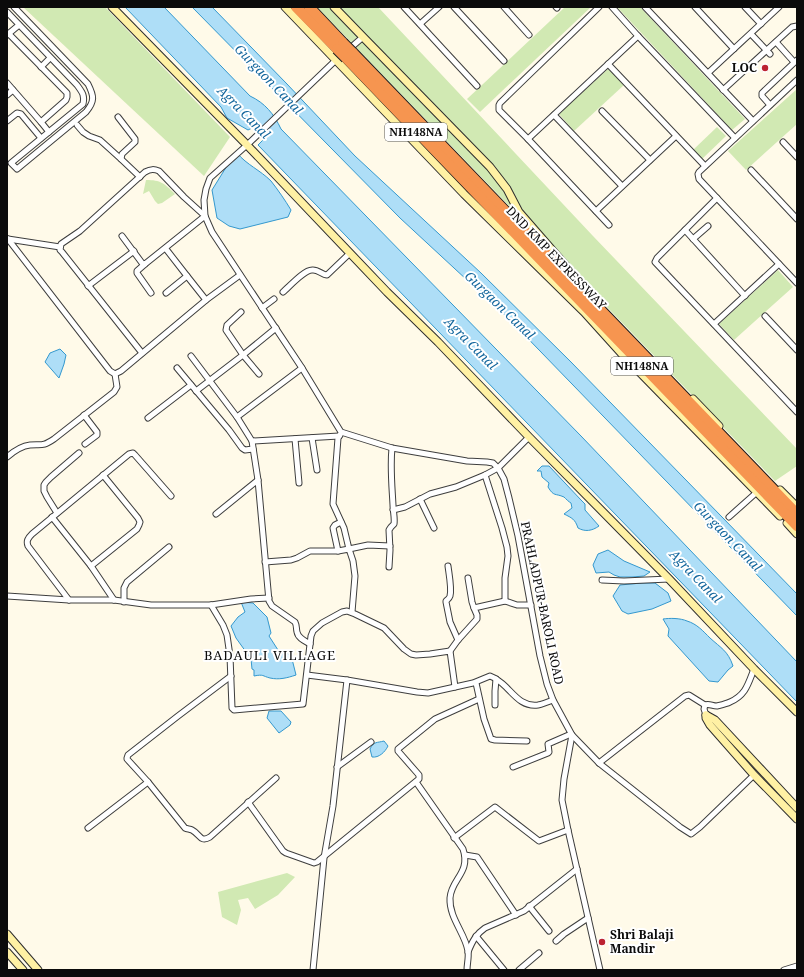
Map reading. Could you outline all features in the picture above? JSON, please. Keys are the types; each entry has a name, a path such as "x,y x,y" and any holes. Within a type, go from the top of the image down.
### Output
{"highway":[{"name":"DND KMP EXPRESSWAY","path":"296,7 349,55 797,526"},
{"name":"DND KMP EXPRESSWAY","path":"309,7 340,46"},
{"name":"DND KMP EXPRESSWAY","path":"490,202 706,419 797,514"}],"street":[{"path":"12,166 86,112 92,105 93,98 92,91 88,84 14,7"},
{"path":"112,7 248,144 350,252 797,712"},
{"path":"285,7 334,61 464,194 584,312 621,353 797,534"},
{"path":"334,7 490,167 507,189 520,212 578,280 797,507"},
{"path":"404,7 477,86"},
{"path":"420,24 438,7"},
{"path":"454,7 504,61"},
{"path":"504,7 530,35"},
{"path":"599,7 499,105 500,110 609,225"},
{"path":"612,7 735,138"},
{"path":"645,7 753,122"},
{"path":"696,7 734,49"},
{"path":"745,7 761,24"},
{"path":"708,74 779,7"},
{"path":"7,12 77,85 83,93 84,99 83,104 42,138 12,166"},
{"path":"19,25 8,34 67,93 66,100 41,122"},
{"path":"723,90 768,52 792,26 797,26"},
{"path":"750,34 768,52"},
{"path":"528,139 638,36"},
{"path":"352,612 355,576 353,561 342,522 333,502 340,434 302,368 212,232 205,216 204,200 210,178 248,144 334,61 363,37"},
{"path":"770,105 762,94 796,61 776,42"},
{"path":"41,66 50,58"},
{"path":"608,64 705,166"},
{"path":"797,80 705,166 699,172 698,177 797,283"},
{"path":"7,83 49,132"},
{"path":"7,95 13,90"},
{"path":"84,99 93,98"},
{"path":"602,111 650,160"},
{"path":"7,121 17,113 21,114 42,138"},
{"path":"554,115 622,186"},
{"path":"118,117 135,139 135,142 122,154 121,159"},
{"path":"77,125 89,136 100,140 140,177"},
{"path":"596,210 676,136"},
{"path":"783,142 797,157"},
{"path":"60,247 61,244 80,231 140,177 151,169 156,169 160,172 205,216"},
{"path":"751,170 797,219"},
{"path":"717,198 657,258 655,262 797,412"},
{"path":"151,293 137,271 205,216"},
{"path":"693,239 708,226"},
{"path":"685,230 745,296"},
{"path":"122,236 145,264"},
{"path":"8,239 60,247"},
{"path":"7,457 20,448 29,445 38,446 48,443 114,392 117,387 115,374 110,371 8,239"},
{"path":"60,247 62,252 88,286 142,353"},
{"path":"166,248 186,276 206,300"},
{"path":"88,286 134,251"},
{"path":"283,292 308,271 315,270 327,275 350,252"},
{"path":"714,324 779,264"},
{"path":"115,374 121,371 206,300 240,275"},
{"path":"166,293 186,276"},
{"path":"262,308 274,299"},
{"path":"241,312 227,325 226,330 243,355 259,374"},
{"path":"765,316 797,350"},
{"path":"196,391 276,328"},
{"path":"191,356 210,380 252,441 258,480 269,601 272,606 297,624 298,636 310,644"},
{"path":"177,368 242,448 245,450 253,449"},
{"path":"237,418 302,368"},
{"path":"148,418 190,384"},
{"path":"84,416 97,432 97,435 86,444"},
{"path":"252,441 312,438 340,434 392,448 467,461 487,462 498,468"},
{"path":"393,510 405,507 436,492 456,487 485,475 498,468 529,437"},
{"path":"312,438 317,470"},
{"path":"296,439 298,483"},
{"path":"389,567 389,530 395,522 391,463 392,448"},
{"path":"57,513 47,498 44,491 44,485 79,453"},
{"path":"69,600 28,546 27,539 126,455 133,453 171,496"},
{"name":"PRAHLADPUR-BAROLI ROAD","path":"498,468 504,479 518,536 540,656 547,684 553,700 571,734 599,762 680,827 691,834 754,774"},
{"path":"91,566 137,529 140,522 103,475"},
{"path":"485,475 507,546 508,556 505,578 505,601"},
{"path":"216,514 258,480"},
{"path":"730,517 757,492"},
{"path":"420,499 434,528"},
{"path":"52,517 91,566 114,600"},
{"path":"338,551 333,527 342,522"},
{"path":"266,562 291,560 310,551 338,551 368,545 390,546"},
{"path":"124,602 124,588 126,582 169,547"},
{"path":"448,566 450,596 446,602 450,622 458,640"},
{"path":"454,687 450,651 477,619 472,602 468,578"},
{"path":"602,580 624,581 669,579"},
{"path":"7,596 69,600 114,600 151,605 212,605 251,599 269,598"},
{"path":"474,608 505,601 517,605 531,605"},
{"path":"212,605 227,635 230,656 232,708 234,710 303,705 311,636 313,631 322,623 342,612 352,612 384,628 404,649 411,654 430,654 450,651"},
{"path":"599,762 685,696 689,695 705,705 718,706 740,696 747,686 754,669"},
{"path":"307,675 428,693 476,683 491,676 507,687 518,699 527,704 540,705 553,700"},
{"path":"231,676 128,755 127,759 148,782 185,828 193,831 202,839 210,837 276,778"},
{"path":"313,970 324,858 333,806 347,680"},
{"path":"495,705 496,680"},
{"path":"476,683 484,719 491,738 495,740 527,741"},
{"path":"248,802 280,848 286,853 314,863 317,862 324,858 419,779 419,775 398,751 398,749 435,719 479,699"},
{"path":"705,705 704,709 706,718 710,725 797,819"},
{"path":"706,715 715,720 797,808"},
{"path":"513,767 548,753 548,744 571,734"},
{"path":"571,734 562,800 600,970"},
{"path":"337,767 371,742"},
{"path":"88,828 148,782"},
{"path":"416,782 465,855 463,870 451,890 450,898 452,911 468,952"},
{"path":"454,838 495,807 539,841 568,830"},
{"path":"465,855 477,857 516,915"},
{"path":"466,970 468,952 476,936 485,928 524,911 577,869"},
{"path":"529,906 549,931"},
{"path":"556,940 588,918"},
{"path":"7,934 38,970"},
{"path":"476,936 504,970"},
{"path":"7,952 23,970"},
{"path":"519,970 539,953"},
{"path":"784,970 797,966"}],"green space":[{"path":"23,7 105,7 230,137 204,176 130,107"},
{"path":"317,7 378,7 593,236 797,449 797,466 775,481"},
{"path":"565,7 591,7 480,112 467,99"},
{"path":"617,7 640,7 745,119 732,130"},
{"path":"609,68 624,85 574,131 559,114"},
{"path":"797,89 797,124 746,170 728,151"},
{"path":"717,127 726,136 702,159 693,150"},
{"path":"146,180 162,183 175,194 158,204 149,191 143,194"},
{"path":"778,270 793,287 734,340 719,324"},
{"path":"287,873 295,877 278,895 255,909 248,898 238,900 241,910 237,925 222,917 218,892"}],"water":[{"path":"125,7 164,7 250,96 260,102 268,110 275,118 281,129 581,436 797,662 797,702 258,145 268,135 269,129 258,125 248,130 227,118 221,107"},
{"name":"Gurgaon Canal","path":"192,7 212,7 355,156 481,273 571,362 797,594 797,616 508,318 400,218"},
{"path":"237,153 271,181 291,210 288,217 240,229 229,226 217,218 212,190 230,161"},
{"path":"60,349 66,355 59,378 45,362 50,353"},
{"path":"542,466 549,466 585,504 585,510 599,526 594,529 583,530 578,528 573,519 564,514 572,508 571,503 564,497 553,494 548,487 549,483 542,477 541,471 537,471"},
{"path":"608,550 624,561 650,572 644,576 632,577 620,577 609,572 596,573 593,565 598,554"},
{"path":"655,583 668,593 671,601 652,609 628,614 622,611 613,596 620,585"},
{"path":"241,602 253,603 267,617 271,633 269,636 278,650 291,655 296,675 280,679 273,679 261,675 254,676 251,659 236,638 231,626 238,617 245,612"},
{"path":"663,619 681,619 691,622 697,626 724,650 733,666 718,682 709,681 668,636 669,629"},
{"path":"269,711 281,711 291,722 290,725 279,733 267,718"},
{"path":"384,741 388,746 382,754 372,757 370,749 371,746"}],"waterway":[{"name":"Agra Canal","path":"254,123 271,140"}],"place":[{"name":"LOC","path":"765,68"},
{"name":"Shri Balaji Mandir","path":"602,942"}],"district":[{"name":"BADAULI VILLAGE","path":"270,655"}]}
